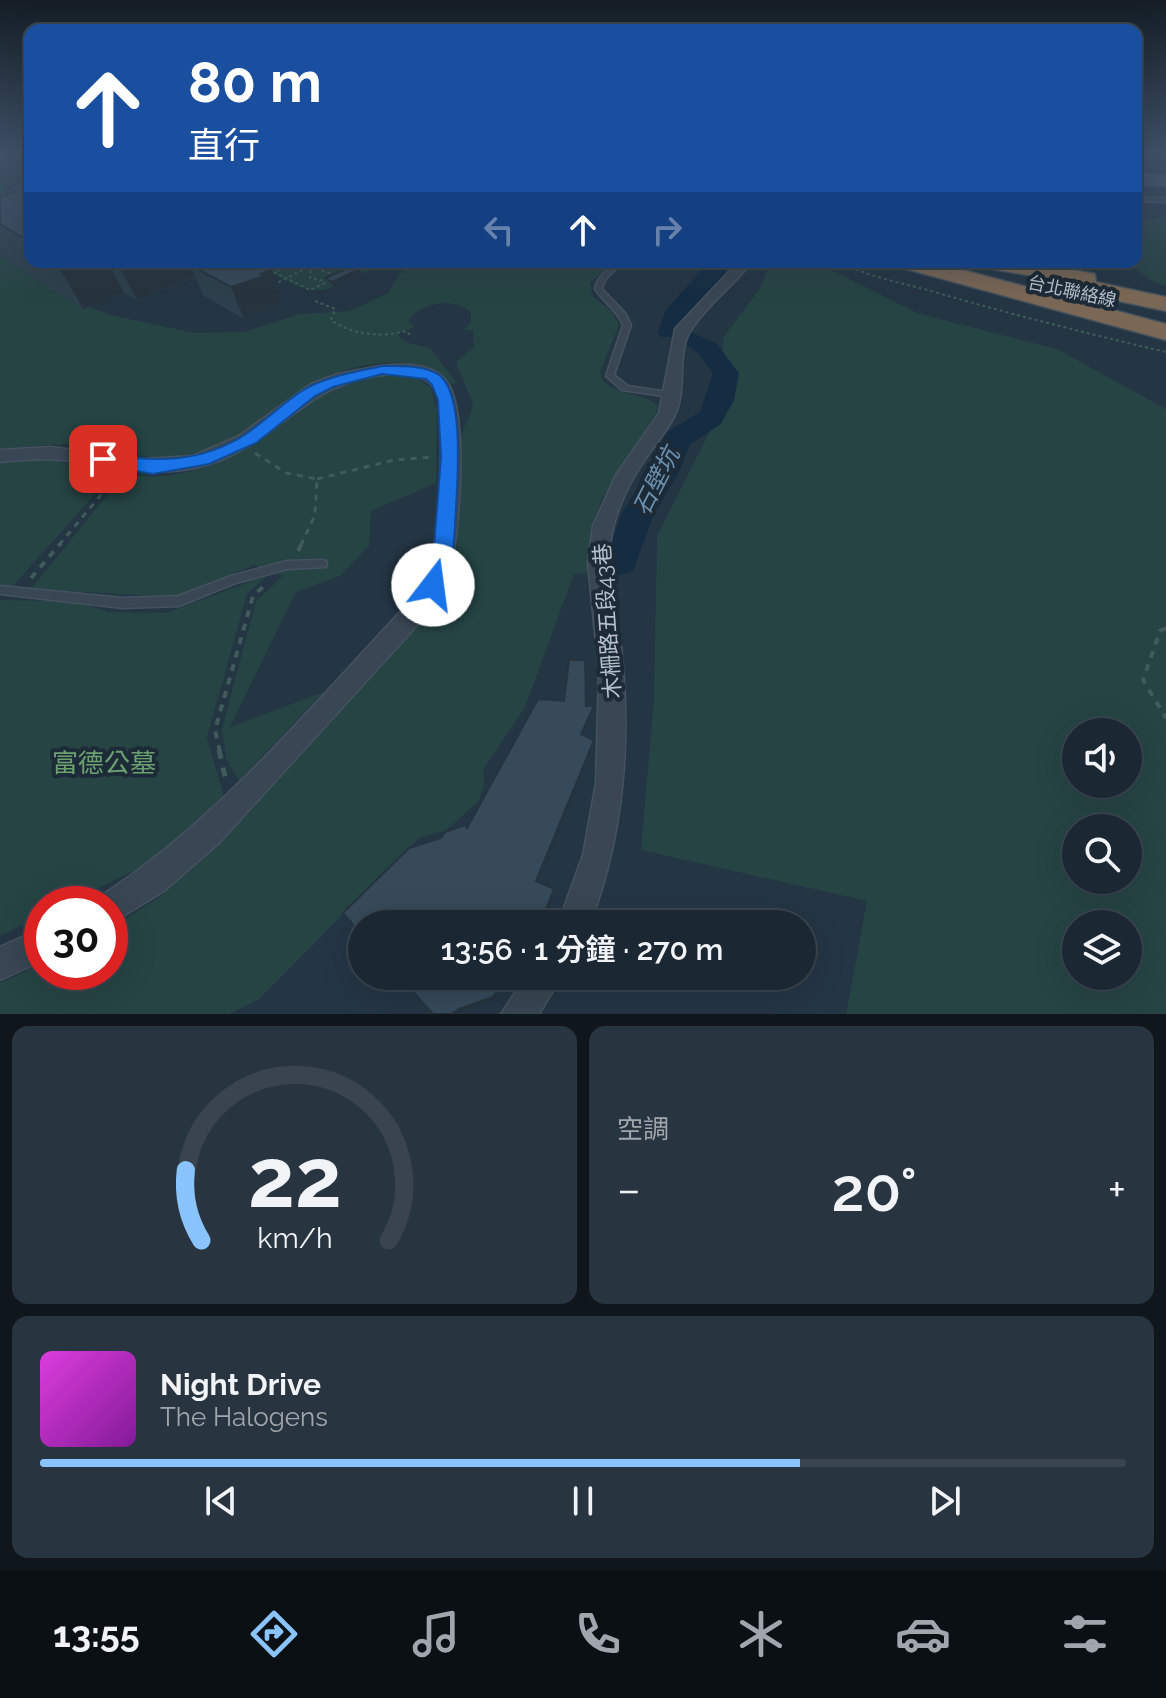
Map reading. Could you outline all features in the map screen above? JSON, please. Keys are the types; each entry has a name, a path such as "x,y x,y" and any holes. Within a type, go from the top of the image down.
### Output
{"highway":[{"path":"929,268 1166,329"},
{"name":"台北聯絡線","path":"961,268 1166,311"},
{"name":"台北聯絡線","path":"992,268 1166,304"},
{"path":"1026,268 1166,293"}],"street":[{"name":"木柵路五段43巷","path":"579,910 599,847 613,753 609,638 600,568 602,533 621,484 665,419 674,396 678,368 677,342 683,329 739,268"},
{"path":"0,456 53,453 169,467 209,458 241,444 319,387 346,377 395,369 424,374 439,383 446,400 450,445 444,547 429,594 399,633 242,799 183,857 128,895"},
{"path":"0,964 24,953"},
{"path":"518,1014 536,990"}],"lane":[{"path":"614,268 599,279 597,286 600,294 623,314 627,325 610,376 625,388 674,396"},
{"path":"0,590 123,603 179,601 231,580 287,565 322,564"}],"path":[{"path":"283,268 274,272 310,290 339,277 309,268"},
{"path":"271,286 304,268"},
{"path":"307,268 311,279 328,282"},
{"path":"347,273 354,270 350,268"},
{"path":"851,268 874,279 1166,352"},
{"path":"311,272 316,270"},
{"path":"315,301 335,309 331,320 338,327 385,335 406,331 410,335"},
{"path":"241,444 286,473 317,479 450,445"},
{"path":"20,591 126,464"},
{"path":"242,799 226,782 215,730 253,596 287,565 300,548 315,515 317,479"},
{"path":"1166,628 1160,631 1143,680 1166,718"}],"green space":[{"path":"0,200 24,200 24,219 0,235"},
{"path":"1166,217 1166,285 1153,281 1134,268 1142,268 1142,219"},
{"path":"0,246 24,264 24,268 29,268 83,309 89,307 110,315 195,333 244,332 300,314 350,311 388,293 400,273 408,268 606,268 590,283 592,295 612,312 619,325 600,372 603,381 616,389 647,399 659,408 601,501 591,532 587,573 574,574 525,707 483,770 484,784 479,801 445,831 420,837 259,999 230,1014 0,1014 0,983 24,972 24,990 128,990 128,917 162,895 215,849 434,608 449,568 461,439 473,404 456,362 474,347 473,330 464,330 471,323 471,312 449,303 426,307 412,315 409,321 414,327 397,334 405,342 430,348 457,383 452,384 438,373 403,363 365,365 314,383 239,435 188,456 160,458 93,446 0,449"},
{"path":"768,268 828,268 919,314 1057,349 1166,409 1166,1014 846,1014 867,901 641,850 654,697 657,536 722,407 723,338 760,288"},
{"path":"264,269 373,269 361,274 354,271 327,284 333,287 315,290 298,286"},
{"path":"398,375 418,379 431,388 437,411 436,483 371,511 369,546 340,576 296,592 230,727 324,692 239,781 226,758 222,729 256,601 283,576 254,565 176,597 31,589 124,474 166,476 206,467 261,439 325,391 356,380"},
{"path":"46,459 114,473 13,586 0,586 0,463"},
{"name":"富德公墓","path":"268,575 247,594 207,737 224,797 158,859 103,886 24,886 24,925 0,936 0,600 73,601 109,612 166,613"}],"building":[{"path":"0,200 24,200 24,238 0,224"},
{"path":"196,268 272,269 261,274 265,276 231,287"},
{"path":"348,268 360,269 332,282 325,278"},
{"path":"569,660 585,660 586,706 594,706 581,734 594,740 536,881 554,889 546,910 348,910 348,919 343,913 409,848 441,838 445,832 465,825 467,828 538,699 564,701"},
{"path":"412,990 498,990 493,997 451,1014 433,1014"}],"waterway":[{"name":"石壁坑","path":"670,332 674,315 718,268"},
{"name":"石壁坑","path":"621,562 638,513 665,470 677,439 711,418 720,400 726,373 707,348 690,339"}],"route":[{"path":"103,459 153,468 209,458 250,439 309,393 327,384 346,377 395,369 431,376 439,383 446,400 450,457 444,547 433,585"}]}
